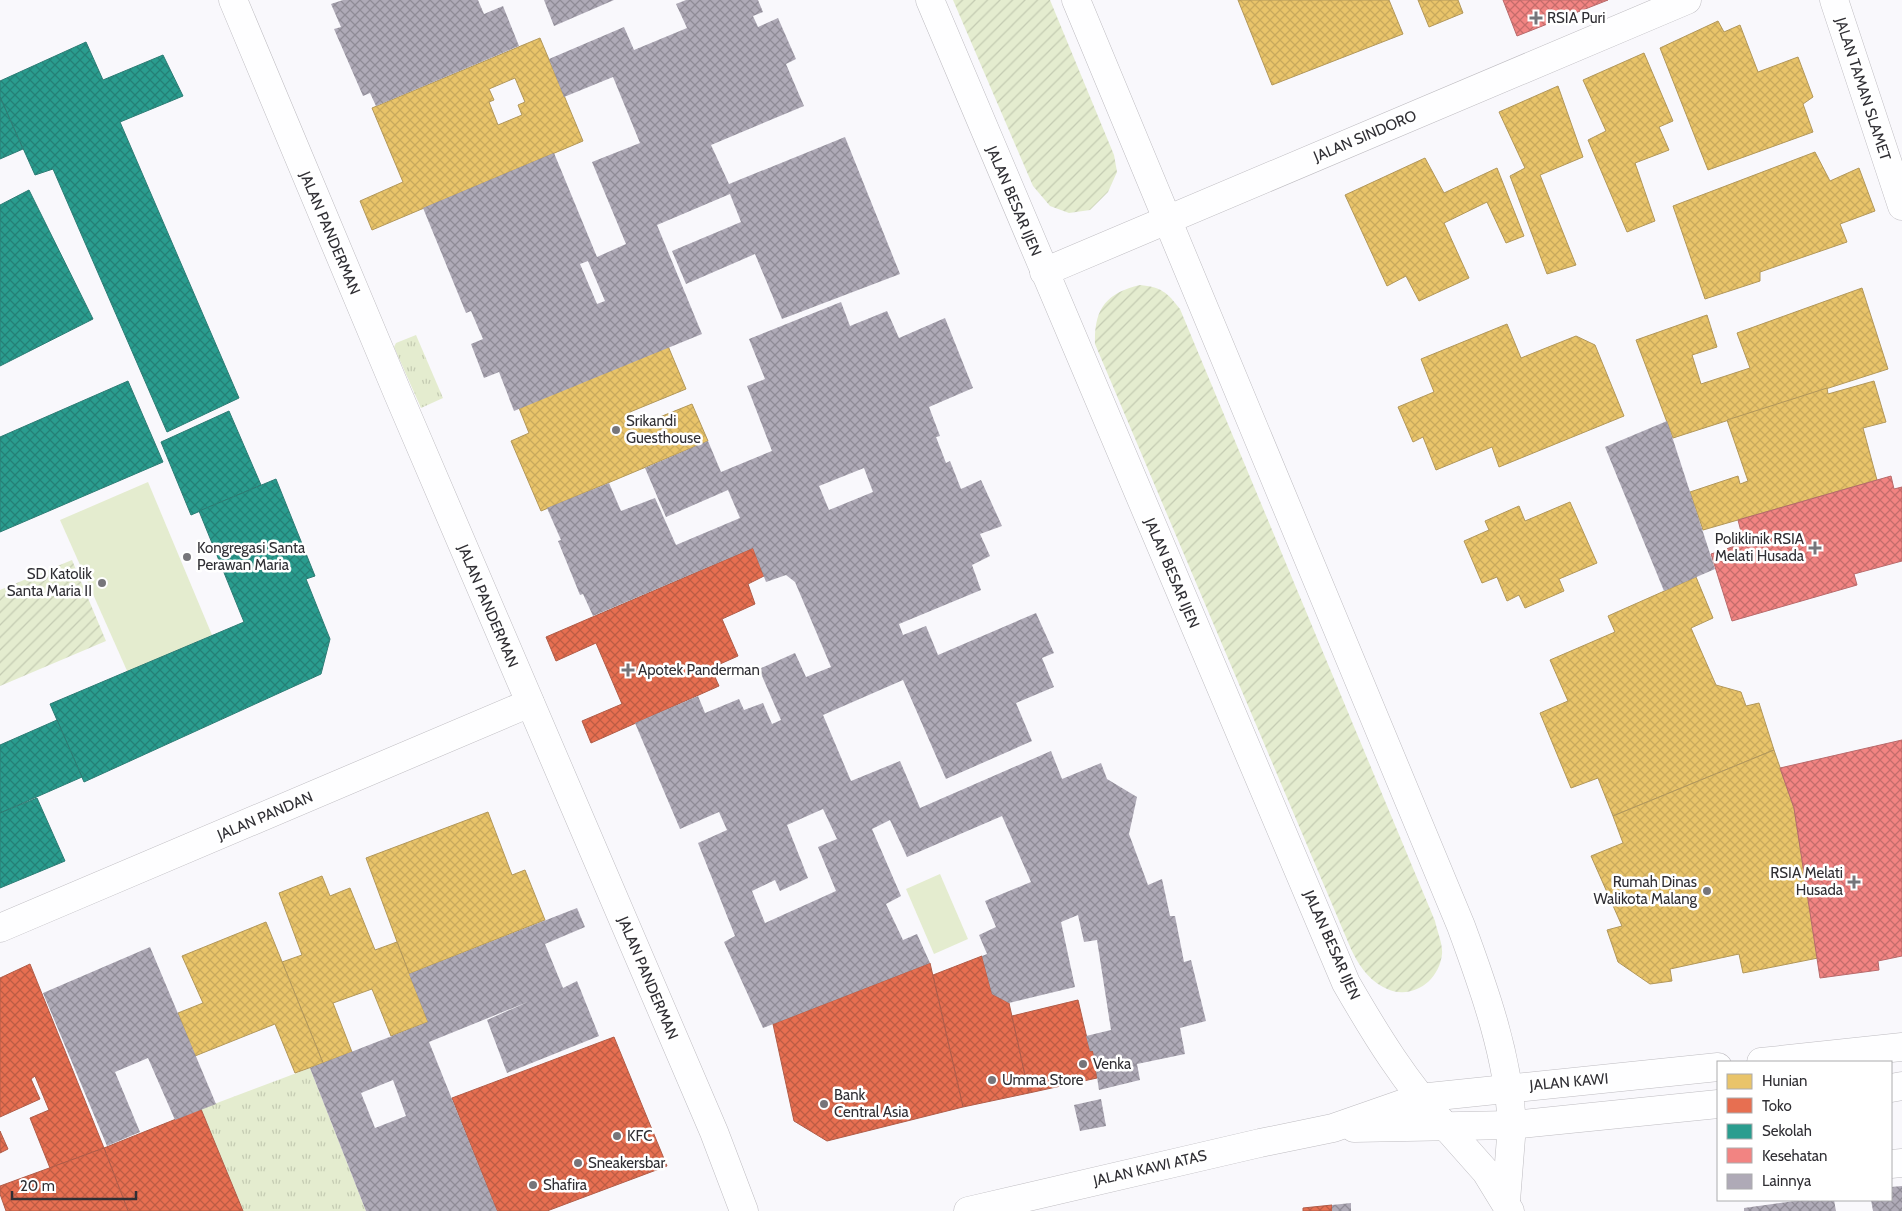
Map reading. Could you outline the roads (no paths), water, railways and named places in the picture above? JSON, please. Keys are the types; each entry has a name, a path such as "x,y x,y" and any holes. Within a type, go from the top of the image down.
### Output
{"main road":[{"name":"JALAN PANDERMAN","path":"233,0 530,704 714,1132 744,1211"},
{"name":"JALAN BESAR IJEN","path":"930,0 1346,983 1380,1042 1420,1098 1486,1172 1508,1206"},
{"path":"1076,0 1169,219 1392,763 1461,926 1489,1002 1510,1088 1512,1125 1508,1206"},
{"name":"JALAN SINDORO","path":"1044,272 1687,0"},
{"name":"JALAN TAMAN SLAMET","path":"1834,0 1902,206"},
{"name":"JALAN PANDAN","path":"0,928 530,704"},
{"path":"1770,1061 1902,1047"},
{"name":"JALAN KAWI","path":"1420,1098 1717,1067"},
{"name":"JALAN KAWI ATAS","path":"968,1211 1260,1143 1333,1128 1420,1098"},
{"path":"1447,1128 1512,1125 1717,1104"},
{"name":"JALAN KAWI ATAS","path":"1333,1128 1447,1128"}],"place":[{"name":"RSIA Puri","path":"1536,18"},
{"name":"Srikandi Guesthouse","path":"616,430"},
{"name":"Poliklinik RSIA Melati Husada","path":"1815,548"},
{"name":"Kongregasi Santa Perawan Maria","path":"187,557"},
{"name":"SD Katolik Santa Maria II","path":"102,583"},
{"name":"Apotek Panderman","path":"628,670"},
{"name":"RSIA Melati Husada","path":"1854,882"},
{"name":"Rumah Dinas Walikota Malang","path":"1707,891"},
{"name":"Venka","path":"1083,1064"},
{"name":"Umma Store","path":"992,1080"},
{"name":"Bank Central Asia","path":"824,1104"},
{"name":"KFC","path":"617,1136"},
{"name":"Sneakersbar","path":"578,1163"},
{"name":"Shafira","path":"533,1185"}]}
